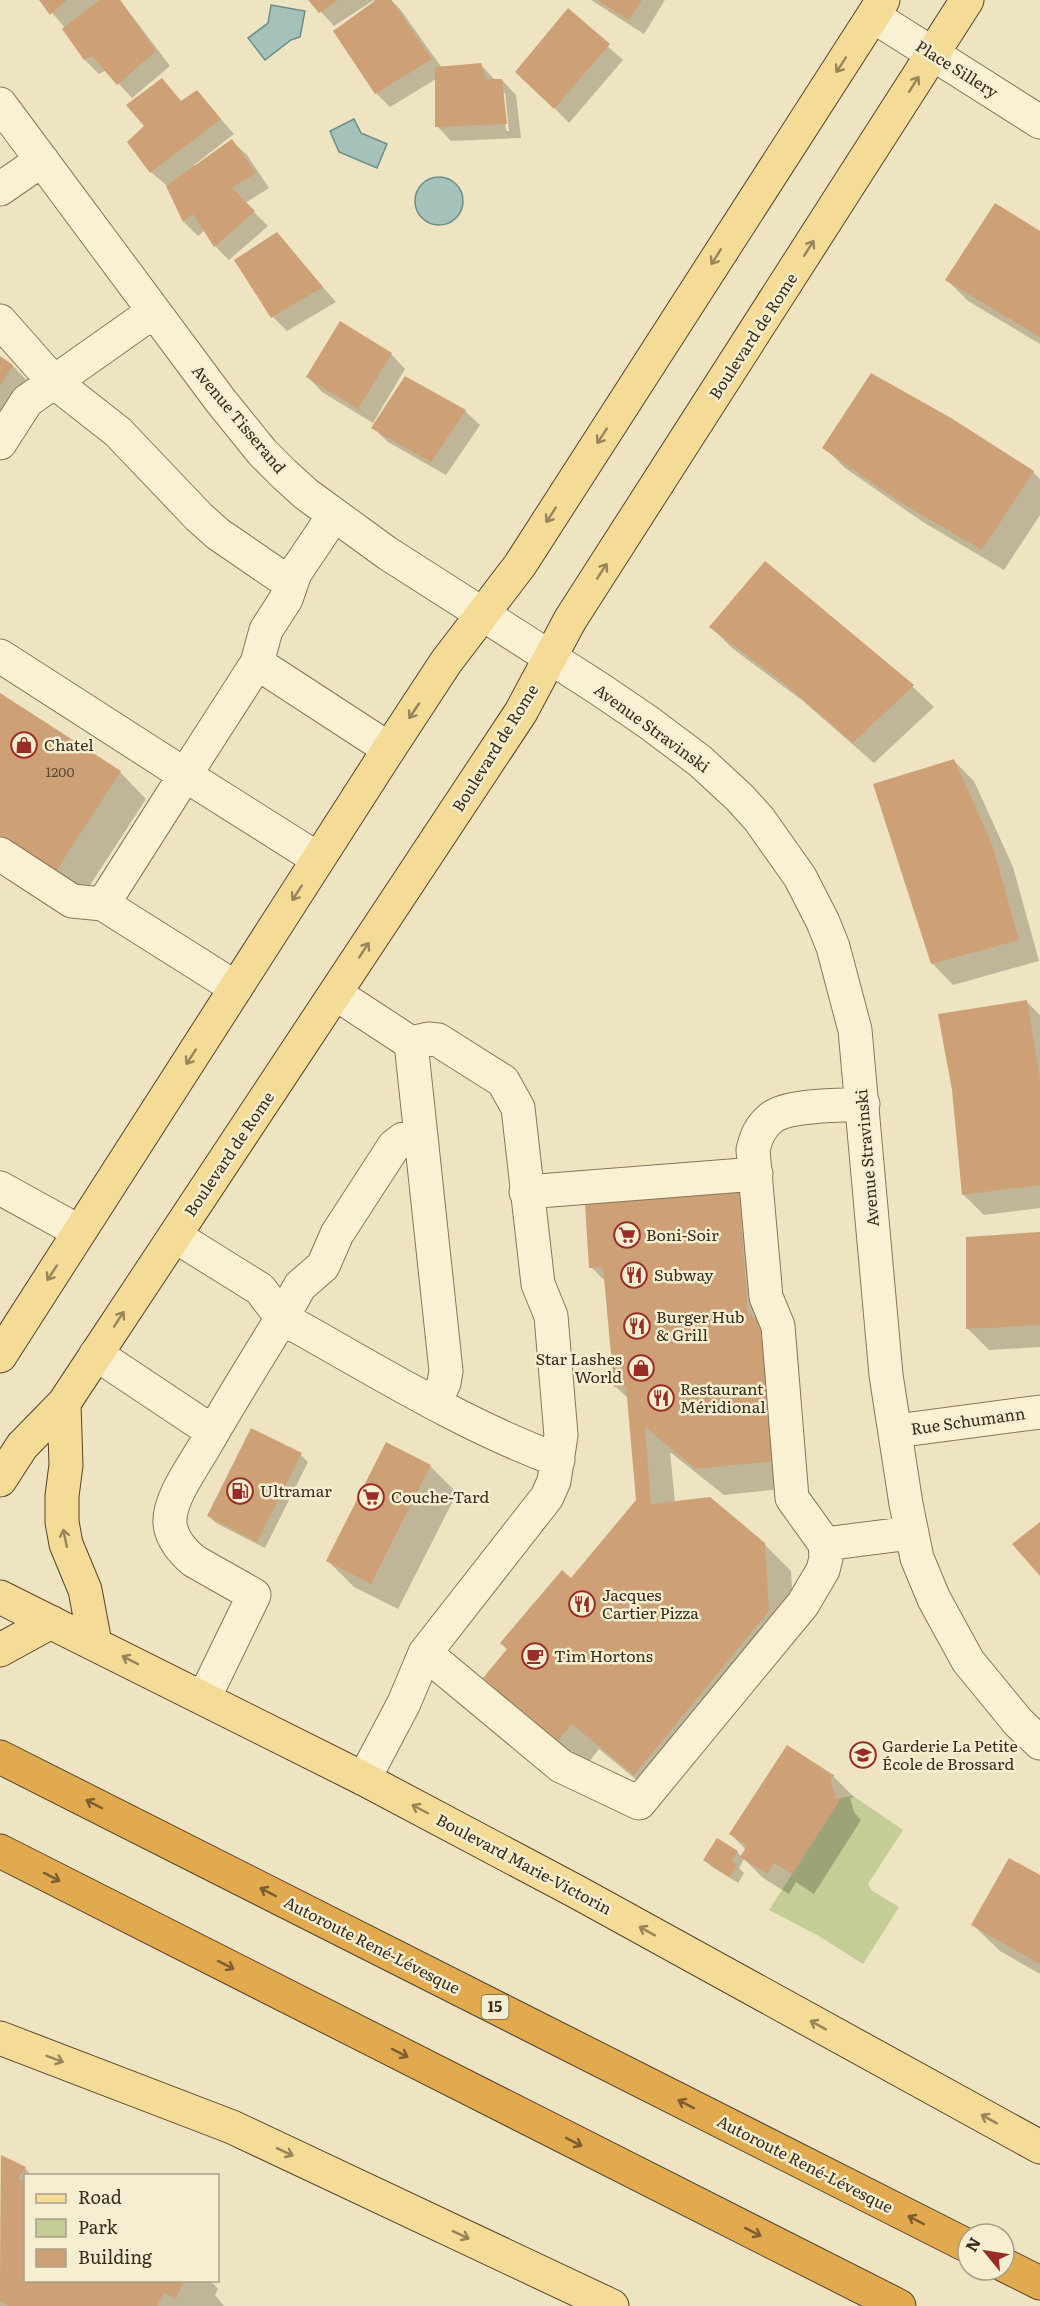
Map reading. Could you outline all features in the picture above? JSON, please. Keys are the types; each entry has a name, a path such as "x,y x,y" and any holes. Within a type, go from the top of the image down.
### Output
{"highway":[{"name":"Autoroute René-Lévesque","path":"11,1762 956,2240"},
{"path":"0,1851 899,2306"},
{"path":"1016,2271 1040,2283"}],"main road":[{"name":"Boulevard de Rome","path":"0,1480 22,1446 64,1403 521,712 570,620 967,0"},
{"path":"0,1356 389,749 446,662 520,564 878,8"},
{"path":"64,1403 66,1465 62,1496 62,1522 66,1544 85,1590 95,1643"},
{"name":"Boulevard Marie-Victorin","path":"0,1597 364,1779 577,1892 1040,2147"},
{"path":"0,1650 51,1622"},
{"path":"0,2038 232,2127 612,2306"}],"street":[{"name":"Place Sillery","path":"878,8 933,54 1040,123"},
{"name":"Avenue Tisserand","path":"0,104 153,312 262,452 306,494 387,553 550,657"},
{"path":"0,189 42,160"},
{"path":"0,443 27,401 153,312"},
{"path":"0,321 53,381 118,432 187,505 218,534 291,584"},
{"path":"103,904 257,663 266,630 286,598 294,573 334,515"},
{"path":"0,656 318,859"},
{"name":"Avenue Stravinski","path":"550,657 648,722 700,761 740,798 774,838 812,899 833,947 855,1030 886,1375 911,1533 917,1557 934,1599 968,1661 1000,1702 1040,1743"},
{"path":"257,663 389,749"},
{"path":"0,854 72,901 103,904 236,988"},
{"path":"336,994 411,1043 428,1039 438,1040 503,1081 518,1108 538,1284 551,1316 561,1435 554,1481 547,1497 425,1653 404,1703 364,1779"},
{"path":"411,1043 446,1371 444,1383 435,1402"},
{"path":"425,1653 561,1766 639,1803 803,1604 823,1570 825,1544 792,1498 778,1326 766,1297 753,1150 757,1134 772,1117 790,1110 863,1104"},
{"path":"204,1698 254,1595 194,1562 175,1540 170,1525 171,1511 179,1492 213,1432 300,1286 323,1266 337,1234 394,1146 403,1139 420,1135"},
{"path":"526,1192 756,1174"},
{"path":"0,1188 78,1231"},
{"path":"174,1236 260,1289 282,1317 435,1402 526,1449 558,1460"},
{"path":"96,1354 213,1432"},
{"name":"Rue Schumann","path":"896,1431 1040,1412"},
{"path":"825,1544 911,1533"}],"green space":[{"path":"853,1796 903,1830 868,1884 871,1890 899,1907 863,1964 819,1936 769,1910 841,1798"}],"water":[{"path":"271,5 305,11 300,37 291,40 265,60 248,38 268,23"},
{"path":"354,119 361,133 387,144 377,168 339,152 330,131"},
{"path":"439,177 456,184 463,201 456,218 439,225 422,218 415,201 422,184"}],"building":[{"path":"39,0 67,0 50,15"},
{"path":"100,0 120,0 156,51 117,85 92,56 84,60 62,29"},
{"path":"308,0 338,0 319,13"},
{"path":"376,0 391,0 432,59 375,94 333,31"},
{"path":"597,0 642,0 629,20"},
{"path":"568,8 610,44 554,109 515,72"},
{"path":"481,63 486,79 502,79 507,124 435,127 435,67"},
{"path":"162,78 181,101 197,90 221,119 150,173 127,142 144,126 126,105"},
{"path":"232,139 256,173 232,188 255,211 214,247 193,214 183,222 166,186"},
{"path":"995,203 1040,231 1040,337 945,280"},
{"path":"277,232 323,287 271,318 234,260"},
{"path":"340,321 392,353 358,409 306,377"},
{"path":"0,356 13,365 0,386"},
{"path":"871,373 951,418 1034,471 982,550 900,502 822,448"},
{"path":"405,376 466,410 431,462 371,428"},
{"path":"765,561 914,685 853,743 781,681 709,627"},
{"path":"0,693 121,771 56,871 0,835"},
{"path":"954,759 992,844 1019,940 931,964 873,784"},
{"path":"1027,1000 1040,1079 1040,1185 962,1195 952,1090 938,1014"},
{"path":"739,1191 748,1313 762,1322 774,1461 696,1469 645,1427 651,1504 710,1497 765,1543 769,1611 634,1775 572,1724 558,1741 483,1678 507,1649 500,1643 562,1570 571,1578 636,1500 626,1386 614,1387 603,1267 589,1268 585,1204"},
{"path":"1040,1232 1040,1325 966,1329 966,1237"},
{"path":"251,1428 302,1453 257,1542 207,1516"},
{"path":"386,1442 431,1465 371,1584 326,1561"},
{"path":"1040,1522 1040,1576 1012,1544"},
{"path":"787,1745 835,1776 830,1777 836,1799 841,1798 792,1874 774,1863 767,1874 740,1857 747,1846 729,1834"},
{"path":"717,1838 738,1851 732,1861 737,1865 730,1877 703,1860"},
{"path":"1009,1858 1040,1875 1040,1964 971,1925"},
{"path":"1,2155 26,2167 18,2179 24,2181 24,2282 184,2282 176,2298 164,2293 157,2306 9,2306 0,2301"}],"place":[{"name":"Chatel","path":"24,745"},
{"name":"Boni-Soir","path":"627,1235"},
{"name":"Subway","path":"634,1275"},
{"name":"Burger Hub & Grill","path":"637,1326"},
{"name":"Star Lashes World","path":"641,1368"},
{"name":"Restaurant Méridional","path":"661,1398"},
{"name":"Ultramar","path":"240,1491"},
{"name":"Couche-Tard","path":"371,1497"},
{"name":"Jacques Cartier Pizza","path":"582,1604"},
{"name":"Tim Hortons","path":"535,1656"},
{"name":"Garderie La Petite École de Brossard","path":"863,1755"}]}
